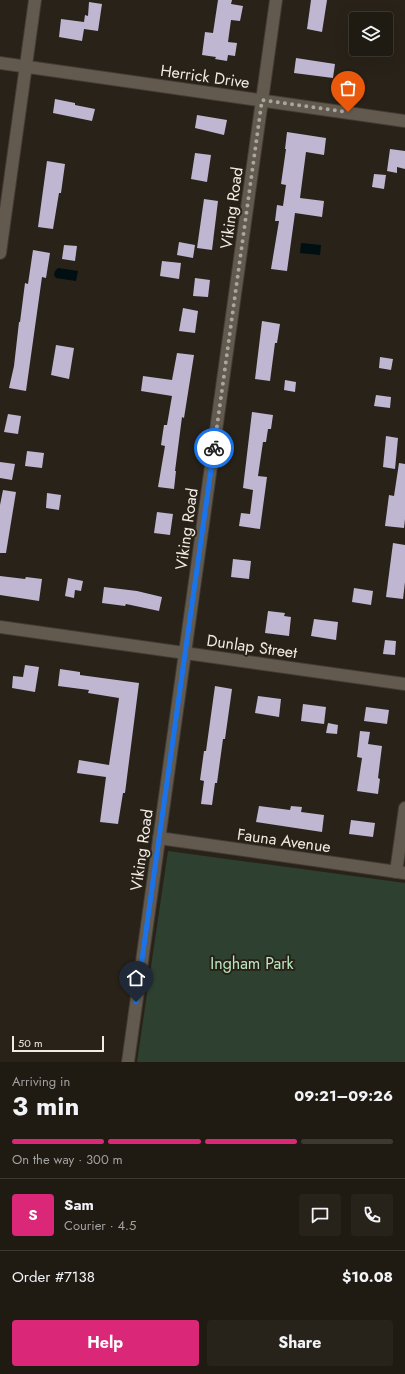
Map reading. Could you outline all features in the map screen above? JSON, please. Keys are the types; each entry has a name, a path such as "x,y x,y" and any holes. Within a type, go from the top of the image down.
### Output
{"street":[{"path":"0,253 35,0"},
{"name":"Viking Road","path":"128,1062 276,0"},
{"name":"Herrick Drive","path":"0,63 405,121"},
{"name":"Dunlap Street","path":"0,627 405,684"},
{"path":"401,873 405,808"},
{"name":"Fauna Avenue","path":"159,838 401,873"}],"green space":[{"name":"Ingham Park","path":"168,851 405,883 405,1062 137,1062"}],"shaded area":[{"path":"301,243 321,245 320,255 300,253"},
{"path":"58,268 78,271 76,281 56,278 54,275"}],"building":[{"path":"218,0 232,0 231,4 243,6 240,21 231,20 228,42 237,43 235,56 228,55 227,61 215,59 216,57 202,55 205,32 213,33"},
{"path":"311,0 327,0 322,32 307,29"},
{"path":"89,2 102,4 98,31 84,29 82,41 59,37 61,19 84,22 85,15 88,16"},
{"path":"296,58 335,64 333,78 294,73"},
{"path":"55,99 95,109 92,121 53,113"},
{"path":"197,115 227,120 224,135 195,128"},
{"path":"287,132 326,138 324,155 306,152 300,198 324,201 322,217 295,213 287,271 271,269 279,221 275,221 277,205 283,206 286,185 281,184"},
{"path":"390,149 405,151 405,169 397,167 397,173 387,171"},
{"path":"195,153 211,155 207,182 191,179"},
{"path":"47,161 65,164 61,193 59,193 53,229 38,227"},
{"path":"374,174 386,175 384,189 372,187"},
{"path":"204,199 218,201 212,250 197,248"},
{"path":"179,242 195,245 193,258 177,255"},
{"path":"64,245 77,246 75,261 62,259"},
{"path":"33,250 50,253 46,278 42,277 26,391 9,388 14,366 25,283 28,284"},
{"path":"162,261 181,263 179,279 160,276"},
{"path":"195,278 210,280 208,297 193,296"},
{"path":"183,308 198,311 195,333 179,331"},
{"path":"262,321 280,324 277,343 275,343 270,381 255,379"},
{"path":"56,345 74,348 69,379 51,375"},
{"path":"177,353 194,355 184,418 182,417 174,489 158,487 165,446 161,445 164,425 167,425 172,396 141,391 143,376 172,380"},
{"path":"380,357 393,359 391,370 379,368"},
{"path":"285,380 296,382 295,392 284,390"},
{"path":"376,395 391,397 390,408 374,406"},
{"path":"252,412 273,415 271,429 268,429 266,442 263,442 258,476 267,477 260,529 239,526 241,513 250,514 253,490 243,488"},
{"path":"8,414 21,416 18,434 4,432"},
{"path":"386,436 398,438 395,469 383,467"},
{"path":"27,451 44,453 42,468 25,466"},
{"path":"0,462 15,464 12,480 0,478"},
{"path":"399,463 405,464 404,528 385,526 389,495 394,496"},
{"path":"3,490 16,492 6,553 0,553 0,505"},
{"path":"47,493 61,495 59,510 46,508"},
{"path":"157,512 173,514 170,535 154,533"},
{"path":"393,543 405,545 405,582 403,599 386,597"},
{"path":"233,559 251,561 249,579 231,577"},
{"path":"0,576 25,579 26,577 42,579 39,601 0,595"},
{"path":"68,578 83,581 81,591 75,590 74,598 65,596"},
{"path":"104,587 137,591 162,597 159,611 126,604 125,606 102,603"},
{"path":"354,588 373,591 371,605 352,602"},
{"path":"268,611 285,613 284,616 291,617 289,636 265,633"},
{"path":"314,619 338,622 336,640 311,636"},
{"path":"385,640 396,641 395,655 383,654"},
{"path":"25,665 39,667 35,692 12,688 13,676 23,677"},
{"path":"60,669 80,672 80,675 139,683 125,793 123,793 118,824 100,822 106,777 77,773 79,760 109,765 119,698 88,693 89,690 58,686"},
{"path":"215,686 232,689 225,739 223,739 217,783 215,783 212,805 201,804 204,781 200,780 204,751 206,751"},
{"path":"258,696 281,699 279,717 255,713"},
{"path":"303,704 326,707 324,724 301,721"},
{"path":"366,707 389,710 387,724 364,721"},
{"path":"328,723 338,725 337,734 326,733"},
{"path":"360,731 370,732 368,744 382,746 378,778 380,779 378,794 357,791 362,758 357,757"},
{"path":"259,806 290,810 291,806 302,807 301,812 324,815 322,832 256,822"},
{"path":"351,820 375,823 373,837 349,834"}],"way so far":[{"path":"214,448 262,100 348,112"}],"route":[{"path":"136,1002 214,448"}]}
